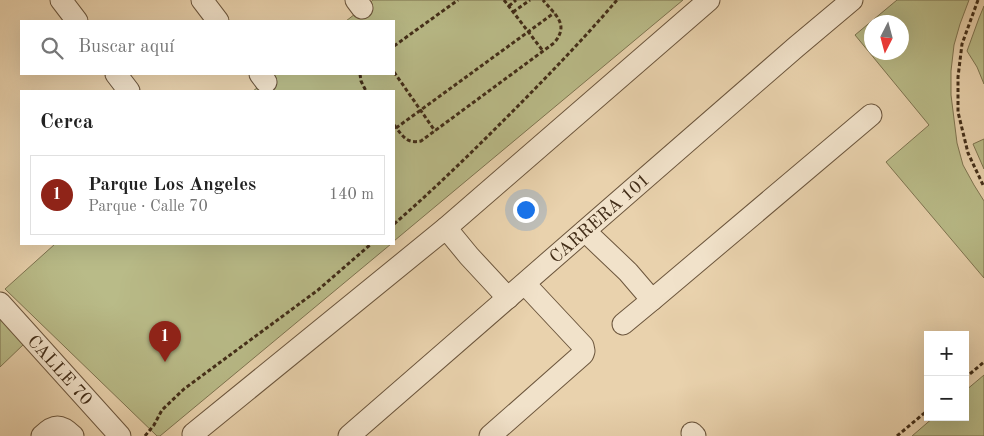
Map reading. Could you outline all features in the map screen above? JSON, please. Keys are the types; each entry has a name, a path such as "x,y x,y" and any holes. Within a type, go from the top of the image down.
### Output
{"street":[{"path":"61,0 76,20"},
{"path":"202,0 217,20"},
{"path":"194,434 446,228 709,0"},
{"name":"CARRERA 101","path":"357,434 516,291 852,0"},
{"path":"117,75 128,90"},
{"path":"624,324 872,115"},
{"path":"446,228 469,256 516,291 583,346 583,354 490,436"},
{"path":"585,231 628,272 652,300"},
{"name":"CALLE 70","path":"0,303 120,436"},
{"path":"42,436 49,429 56,426 65,428 72,436"}],"path":[{"path":"395,45 458,0"},
{"path":"504,0 543,51"},
{"path":"509,6 516,0"},
{"path":"513,12 530,0"},
{"path":"543,0 561,22 562,30 559,38 554,43 421,141 406,140 395,127 554,14"},
{"path":"395,223 426,196 548,76 617,0"},
{"path":"978,0 962,44 958,77 958,112 968,154 984,186"},
{"path":"395,73 435,131"},
{"path":"360,75 366,90"},
{"path":"145,436 154,425 162,410 184,389 318,290 370,245"},
{"path":"967,376 984,362"},
{"path":"897,436 924,413"}],"green space":[{"path":"373,0 683,0 395,240 395,90 254,90 275,75 395,75 395,20 347,20"},
{"path":"897,0 969,0 954,45 951,95 957,143 963,165 984,201 984,278 886,162 929,125 876,60 909,60 909,15 879,15"},
{"path":"984,6 984,84 977,67 967,51"},
{"path":"864,28 864,46 855,35"},
{"path":"984,139 984,169 973,144"},
{"path":"54,245 390,245 160,436 157,436 5,289"},
{"path":"0,318 24,344 0,367"},
{"path":"984,375 984,436 912,436 929,421 969,421 969,388"}],"place":[{"name":"Parque Los Angeles","path":"165,362"}]}
